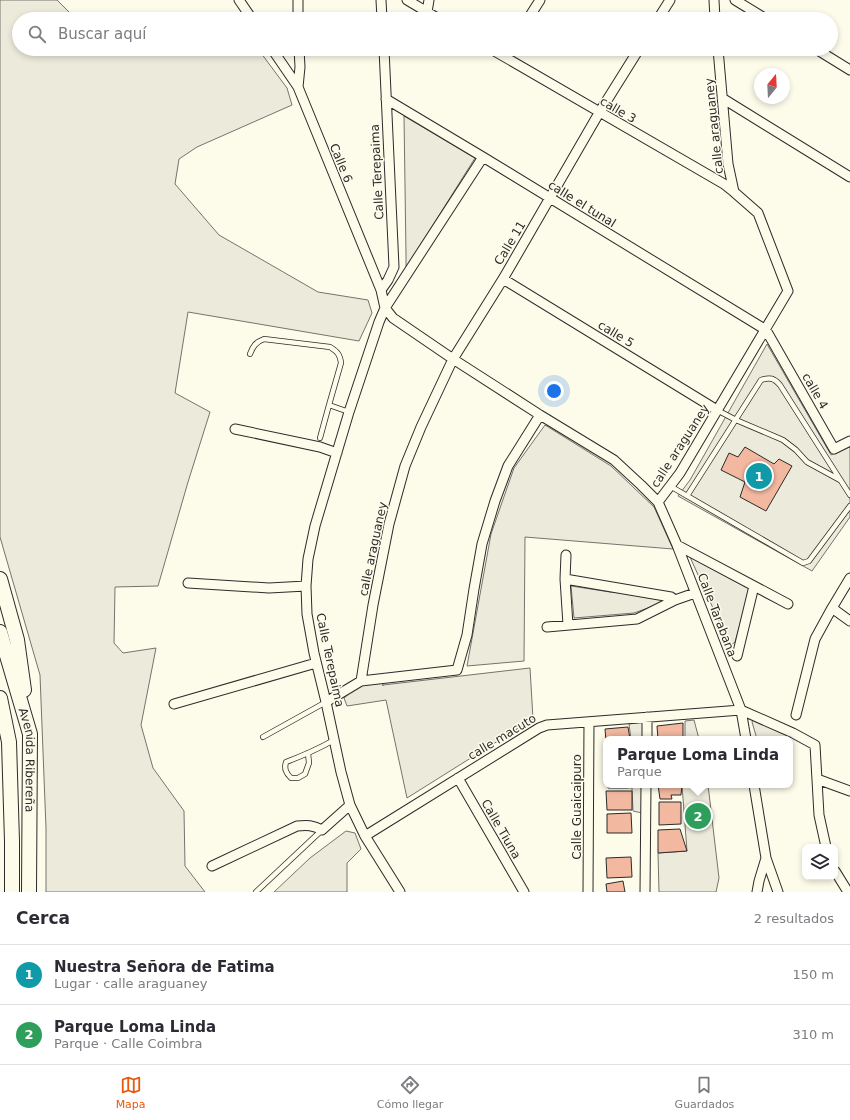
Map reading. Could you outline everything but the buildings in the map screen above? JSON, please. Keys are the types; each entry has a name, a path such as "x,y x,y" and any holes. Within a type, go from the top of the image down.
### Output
{"main road":[{"path":"0,579 17,640 30,734"},
{"name":"Avenida Ribereña","path":"0,632 30,734 29,892"},
{"name":"Avenida Ribereña","path":"0,698 9,742 12,892"},
{"path":"0,776 12,841"}],"street":[{"path":"239,0 247,12"},
{"path":"298,0 298,12"},
{"path":"381,0 382,12"},
{"path":"407,0 426,12 429,0"},
{"path":"532,12 540,0"},
{"path":"662,12 670,0"},
{"path":"714,0 715,12"},
{"path":"735,0 755,12"},
{"name":"Calle 6","path":"277,56 298,87 381,290"},
{"path":"298,87 299,56"},
{"name":"Calle Terepaima","path":"381,290 394,267 384,56"},
{"name":"calle 3","path":"503,56 717,180 734,192"},
{"name":"Calle 11","path":"452,359 503,279 599,113 635,56"},
{"name":"calle araguaney","path":"361,681 388,524 405,466 452,359 614,460 658,502 680,473 766,330 788,290 758,213 734,192 728,164 719,56"},
{"path":"827,56 850,70"},
{"path":"722,98 850,177"},
{"name":"calle el tunal","path":"386,99 766,330"},
{"name":"Calle Terepaima","path":"400,892 365,836 350,805 340,772 326,702 316,663 307,614 306,586 308,559 315,526 349,412 385,308 483,157"},
{"name":"calle 5","path":"503,279 717,410"},
{"path":"381,290 385,308 393,318 452,359"},
{"name":"calle 4","path":"766,330 834,449 850,441"},
{"path":"326,702 361,681 457,670 467,635 482,544 495,501 508,466 540,415"},
{"path":"235,429 320,447 337,453"},
{"name":"Calle Tarabana","path":"658,502 677,545 741,710 745,736"},
{"path":"677,545 788,604"},
{"path":"566,554 565,580 568,625"},
{"path":"796,715 815,639 850,578"},
{"path":"565,580 670,597 675,600"},
{"path":"188,583 269,588 306,586"},
{"path":"737,656 754,586"},
{"path":"547,627 637,620 675,600 695,593"},
{"path":"832,608 850,621"},
{"path":"174,704 316,663"},
{"path":"741,710 793,733 815,745 818,815 825,844"},
{"name":"calle macuto","path":"365,836 539,728 547,725 647,716 741,710"},
{"path":"647,716 647,736"},
{"name":"Calle Guaicaipuro","path":"588,892 589,722"},
{"name":"Calle Tiuna","path":"458,778 524,892"},
{"path":"817,779 850,791"},
{"path":"645,892 646,788"},
{"path":"754,788 766,858 778,892"},
{"path":"212,866 297,826 315,826 322,830 350,805"},
{"path":"757,892 766,858"},
{"path":"838,876 848,892"}],"lane":[{"path":"250,354 253,346 258,341 264,339 330,347 337,351 340,356 341,363 320,438"},
{"path":"687,496 761,380 768,378 775,380 780,384 850,494"},
{"path":"329,405 349,412"},
{"path":"717,410 782,440 790,445 807,462 841,481"},
{"path":"670,486 803,562 810,561 850,506"},
{"path":"262,737 326,702"},
{"path":"308,753 310,763 306,774 298,778 291,778 285,768 286,762 334,740"},
{"path":"256,892 322,830"}],"shaded area":[{"path":"0,0 57,0 69,12 12,12 12,56 263,56 287,88 292,105 197,147 179,159 175,184 219,235 318,292 368,300 372,313 359,341 188,312 175,393 210,412 158,586 115,587 114,643 123,653 156,648 141,725 153,768 184,811 185,866 205,892 46,892 46,828 40,675 0,537"},
{"path":"404,116 475,158 406,268 406,255"},
{"path":"767,344 831,455 849,447 850,448 850,517 812,571 678,496 690,480"},
{"path":"545,425 611,466 654,507 673,549 525,537 524,661 467,666 491,534 514,468"},
{"path":"690,557 750,589 735,642 730,646"},
{"path":"571,586 610,592 668,597 667,601 634,613 574,618"},
{"path":"530,668 533,719 407,798 386,700 347,706 344,698 361,683 382,681 383,686"},
{"path":"754,717 791,736 756,736 752,722"},
{"path":"694,720 698,736 685,736 685,721"},
{"path":"643,722 644,736 631,736 629,724"},
{"path":"632,788 643,788 642,813 633,811"},
{"path":"682,788 708,788 719,878 716,892 659,892 658,853 687,851"},
{"path":"346,831 355,833 361,849 347,863 347,892 274,892 310,858"}],"place":[{"name":"Nuestra Señora de Fatima","path":"759,476"},
{"name":"Parque Loma Linda","path":"698,816"}]}
